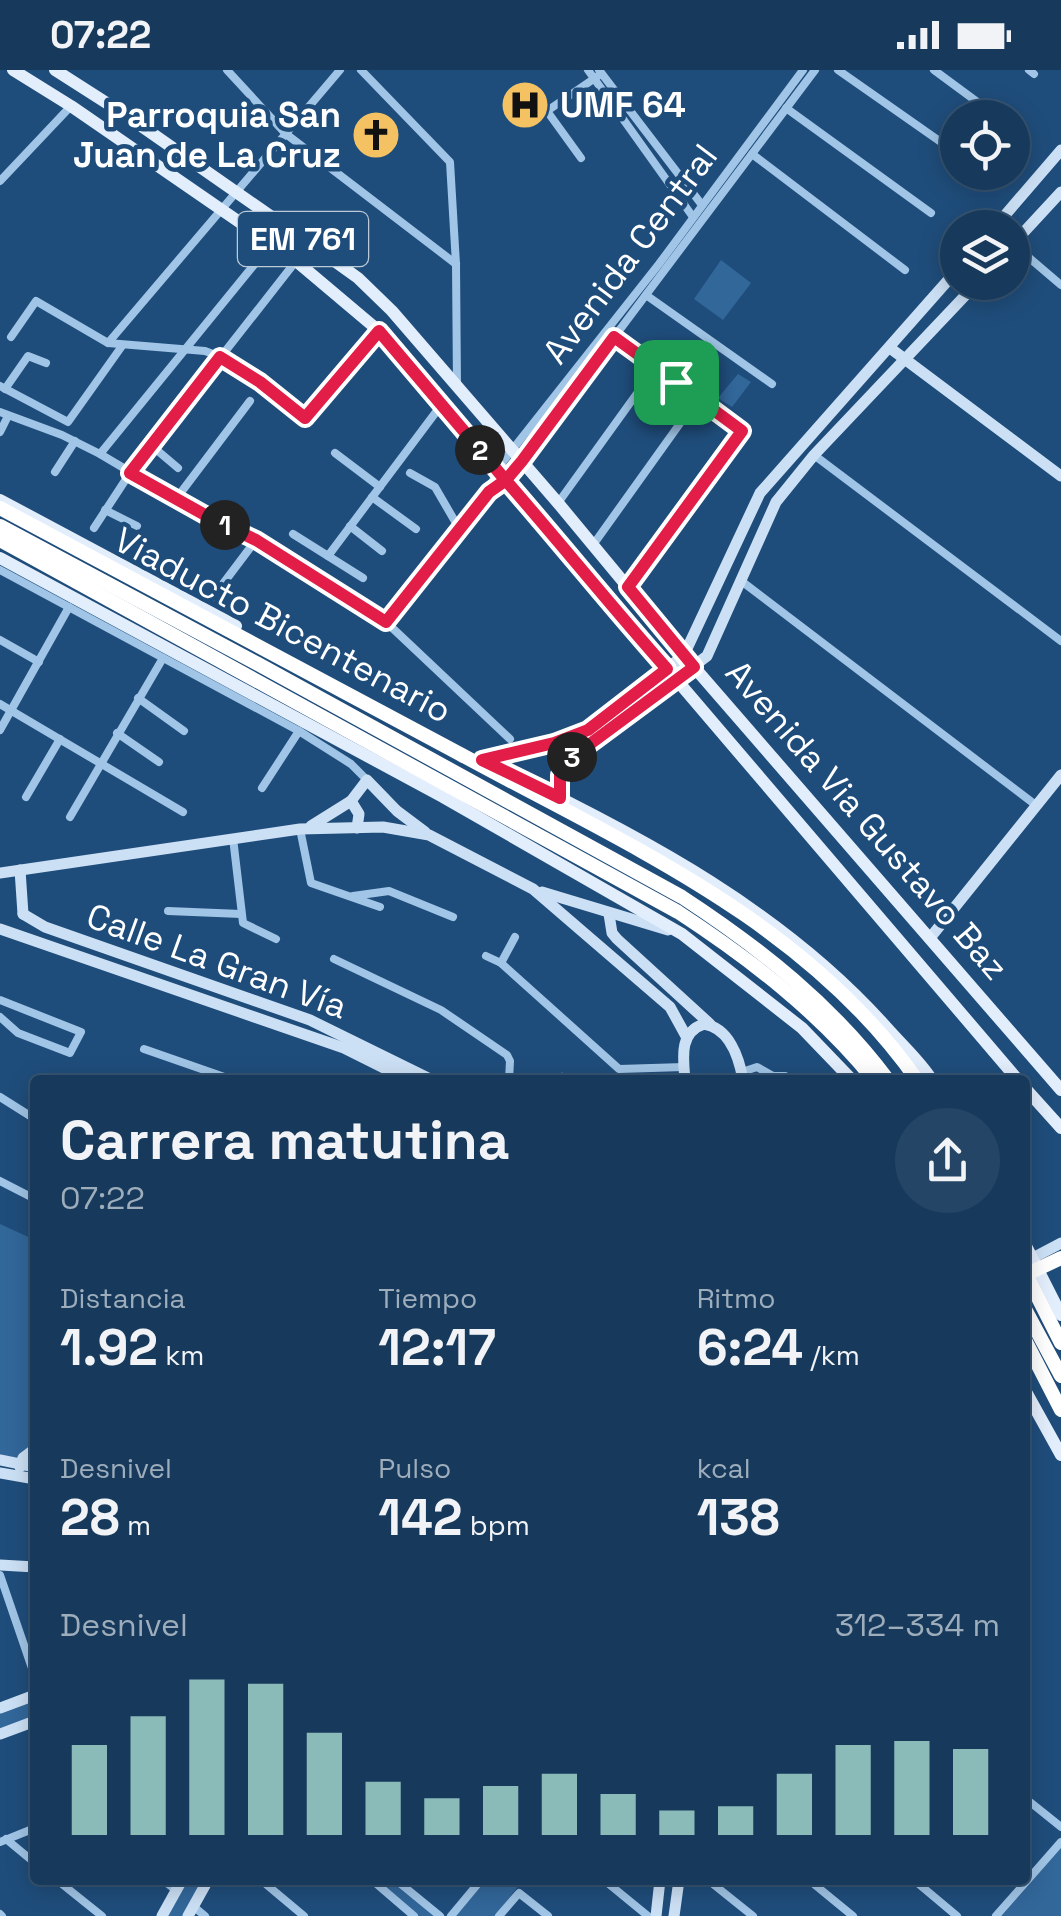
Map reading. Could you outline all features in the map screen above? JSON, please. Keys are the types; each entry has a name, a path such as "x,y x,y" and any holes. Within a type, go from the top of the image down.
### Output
{"highway":[{"name":"Viaducto Bicentenario","path":"0,508 715,893 794,950 842,992 913,1075"},
{"path":"0,526 682,898 732,930 782,970 830,1013 884,1075"},
{"path":"0,540 422,768 678,912 727,944 802,1005 844,1044 870,1075"},
{"path":"1030,1270 1058,1256"},
{"path":"1030,1283 1061,1343"},
{"path":"1030,1318 1061,1376"},
{"path":"1030,1350 1061,1410"}],"main road":[{"name":"Avenida Via Gustavo Baz","path":"12,70 71,106 296,261 379,331 1013,1075"},
{"name":"Avenida Via Gustavo Baz","path":"55,70 358,278 392,311 1061,1090"},
{"path":"0,500 704,876 773,924 855,992 928,1075"},
{"path":"0,558 443,797 682,934 802,1028 847,1075"},
{"path":"1022,1075 1033,1058"},
{"name":"Avenida Via Gustavo Baz","path":"1030,1094 1056,1122"},
{"path":"1030,1109 1056,1122"},
{"path":"1030,1254 1061,1316"},
{"path":"1030,1399 1061,1455"}],"street":[{"path":"227,70 286,134 456,264"},
{"path":"108,343 340,70"},
{"path":"361,70 450,162 457,386"},
{"path":"588,70 598,74 708,213"},
{"name":"Avenida Central","path":"501,475 803,70"},
{"name":"Avenida Central","path":"501,475 614,337 815,70"},
{"path":"838,70 940,141"},
{"path":"934,70 975,100"},
{"path":"581,158 547,112 598,74"},
{"path":"598,74 698,226"},
{"path":"0,181 71,106"},
{"path":"786,108 930,212"},
{"path":"1009,210 1061,150"},
{"path":"752,154 904,270"},
{"path":"0,162 10,171"},
{"path":"1030,226 1061,192"},
{"path":"100,454 272,244"},
{"path":"1030,258 1061,284"},
{"path":"94,528 130,473 296,261"},
{"path":"560,798 560,775 571,758 672,674 760,493 940,291"},
{"path":"646,295 772,384"},
{"path":"482,760 554,743 588,730 672,674 694,667 710,650 776,502 814,455 961,300"},
{"path":"12,336 34,301 108,343 205,351 220,357 260,382 305,418 379,331"},
{"path":"614,337 742,431 628,587"},
{"path":"46,363 30,355 2,387 68,422 122,346"},
{"path":"890,348 1061,476"},
{"path":"558,503 638,392"},
{"path":"176,499 250,401"},
{"path":"328,556 442,404"},
{"path":"0,432 4,414 74,441 256,540 386,622 510,739"},
{"path":"592,546 681,422"},
{"path":"55,472 74,441"},
{"path":"152,446 178,468"},
{"path":"335,453 380,487"},
{"path":"814,455 1061,641"},
{"path":"410,473 435,487 460,530"},
{"path":"386,622 501,475"},
{"path":"489,492 501,475"},
{"path":"372,497 416,529"},
{"path":"105,510 138,526"},
{"path":"350,526 382,550"},
{"path":"293,534 364,578"},
{"path":"213,597 256,540"},
{"path":"0,570 300,731 350,764 397,811 429,835 533,889 682,934"},
{"path":"740,580 1037,806"},
{"path":"0,730 70,607"},
{"path":"0,640 39,662"},
{"path":"70,817 163,658"},
{"path":"138,698 184,731"},
{"path":"0,704 184,812"},
{"path":"262,788 300,731"},
{"path":"117,733 159,762"},
{"path":"26,797 60,739"},
{"path":"930,938 1061,775"},
{"path":"300,830 324,820 351,801 368,780"},
{"path":"351,801 358,810 358,828"},
{"path":"0,873 300,830 397,828 429,835"},
{"path":"300,830 308,879 380,907"},
{"path":"233,838 241,914 247,927 276,939"},
{"path":"3,930 24,914 20,870"},
{"path":"486,956 501,963 619,1069 685,1073 686,1036 670,1007 533,889"},
{"path":"353,896 381,890 453,917"},
{"path":"168,911 241,914"},
{"name":"Calle La Gran Vía","path":"24,914 45,927 310,1020 422,1075"},
{"path":"609,914 612,933 627,950 728,1039 742,1075"},
{"name":"Calle La Gran Vía","path":"3,930 344,1048 398,1075"},
{"path":"501,963 516,937"},
{"path":"334,959 440,1010 507,1055 509,1075"},
{"path":"0,1000 81,1032 70,1053 18,1033 0,1017"},
{"path":"686,1036 698,1025 710,1024"},
{"path":"144,1049 219,1075"},
{"path":"744,1075 757,1068 770,1075"},
{"path":"616,1075 619,1069"},
{"path":"0,1097 30,1116"},
{"path":"0,1181 30,1196"},
{"path":"1030,1261 1058,1256"},
{"path":"1030,1280 1058,1256"},
{"path":"20,1470 30,1450"},
{"path":"0,1460 30,1476"},
{"path":"0,1472 30,1467"},
{"path":"0,1566 30,1567"},
{"path":"0,1575 30,1662"},
{"path":"0,1708 30,1697"},
{"path":"0,1734 30,1723"},
{"path":"1030,1802 1061,1827"},
{"path":"3,1840 30,1830"},
{"path":"3,1840 30,1859"},
{"path":"1030,1874 1061,1842"},
{"path":"63,1885 102,1916"},
{"path":"162,1916 179,1885"},
{"path":"205,1885 191,1911 205,1916"},
{"path":"266,1885 304,1916"},
{"path":"378,1885 414,1916"},
{"path":"402,1885 440,1916"},
{"path":"451,1916 476,1885"},
{"path":"611,1885 652,1916 659,1885"},
{"path":"674,1916 678,1885"},
{"path":"714,1885 753,1916"},
{"path":"816,1885 852,1916"},
{"path":"920,1885 957,1916"},
{"path":"996,1916 1020,1885"},
{"path":"499,1916 519,1893 548,1916"}],"shaded area":[{"path":"721,260 751,283 723,320 694,299"},
{"path":"738,374 751,382 732,407 718,398"},
{"path":"0,1224 30,1238 30,1460 0,1455"},
{"path":"30,1699 30,1723 0,1733 0,1710"},
{"path":"1061,1846 1061,1916 1002,1916"},
{"path":"179,1885 204,1885 188,1916 162,1916"},
{"path":"378,1885 402,1885 439,1916 414,1916"},
{"path":"481,1885 519,1885 495,1916 454,1916"}],"place":[{"name":"UMF 64","path":"525,105"},
{"name":"Parroquia San Juan de La Cruz","path":"376,135"}],"route":[{"path":"676,382 614,337 522,461 506,480 489,492 386,622 315,574 130,473 220,357 260,382 305,418 379,331 442,404 475,444 502,476 506,480 512,487 629,626 667,669 575,737 482,760 560,798 560,775 571,758 694,667 628,587 742,431 676,382"}]}
